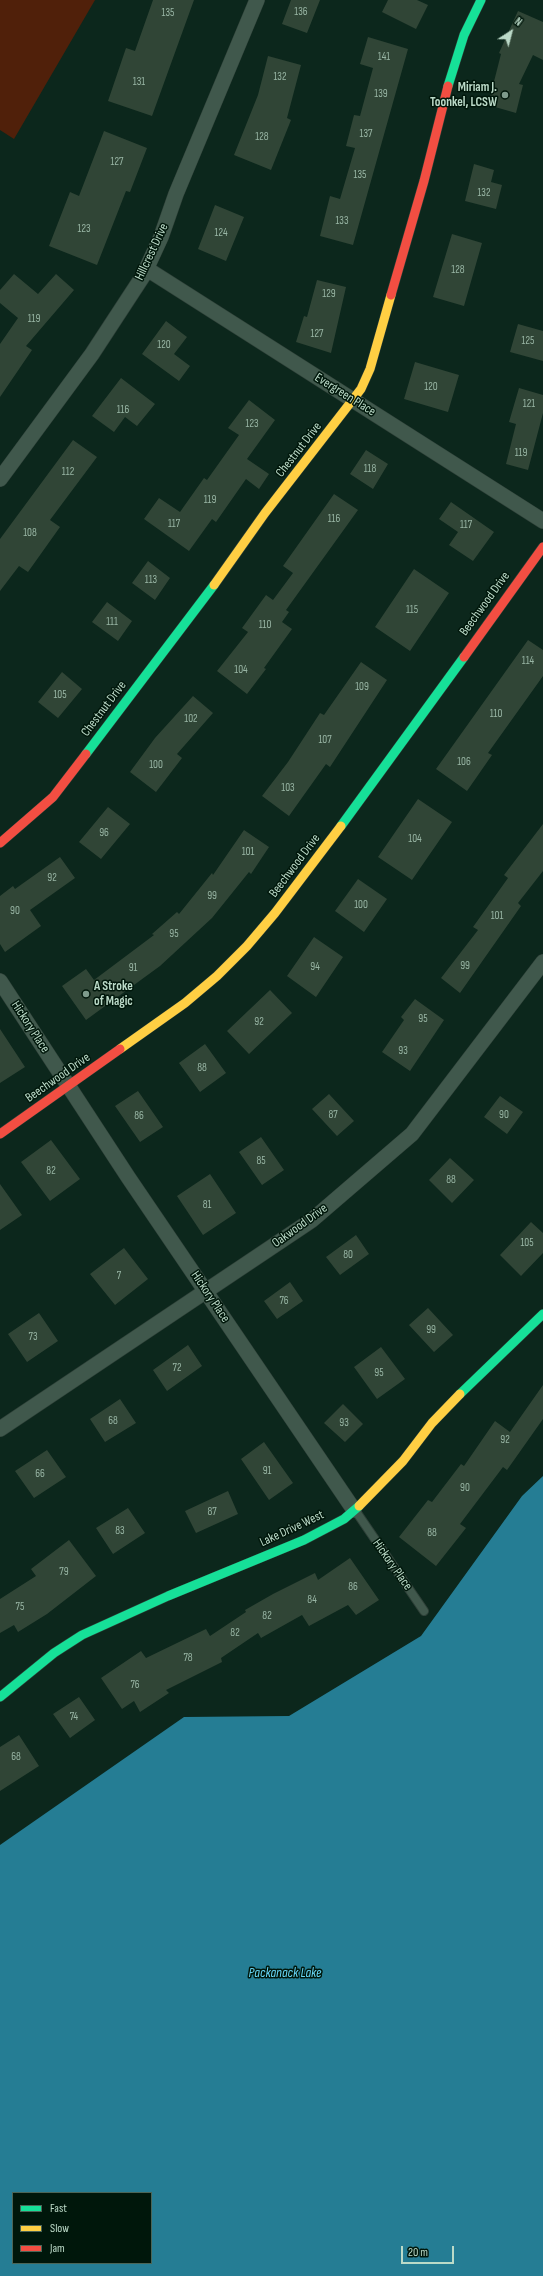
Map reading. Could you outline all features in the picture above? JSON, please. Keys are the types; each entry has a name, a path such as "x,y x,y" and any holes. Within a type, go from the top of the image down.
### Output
{"street":[{"name":"Hillcrest Drive","path":"0,479 92,354 147,269 257,0"},
{"name":"Chestnut Drive","path":"0,842 16,830 53,797 196,610 265,513 354,401 370,369 424,181 450,76 464,35 481,0"},
{"name":"Evergreen Place","path":"147,269 543,521"},
{"name":"Beechwood Drive","path":"0,1134 69,1087 184,1004 217,976 247,946 275,914 352,812 543,547"},
{"name":"Oakwood Drive","path":"0,1429 312,1220 412,1134 543,962"},
{"name":"Hickory Place","path":"0,981 206,1292 354,1510"},
{"name":"Lake Drive West","path":"0,1697 54,1653 82,1635 168,1596 304,1540 344,1519 378,1488 403,1461 432,1423 468,1385 543,1314"}],"lane":[{"name":"Hickory Place","path":"354,1510 424,1611"}],"shaded area":[{"path":"0,0 95,0 14,139 0,130"}],"water":[{"name":"Packanack Lake","path":"543,1476 543,2276 0,2276 0,1845 184,1717 289,1716 421,1636 522,1496"}],"building":[{"path":"153,0 194,0 152,116 108,101 126,48 135,51"},
{"path":"291,0 320,0 307,33 282,24"},
{"path":"388,0 417,0 428,5 416,29 382,12"},
{"path":"518,11 543,22 543,60 533,55 519,84 523,85 516,113 488,105 501,54 499,53"},
{"path":"368,37 408,49 353,245 320,236 330,196 340,199 355,148 346,146 354,115 360,116 373,68 360,64"},
{"path":"268,56 301,65 287,118 291,120 271,170 234,155 258,95"},
{"path":"104,131 147,148 130,192 126,191 97,265 49,246 70,192 79,196"},
{"path":"474,164 494,170 491,182 502,185 496,209 465,201"},
{"path":"215,205 244,217 226,261 198,249"},
{"path":"452,234 482,243 464,306 433,297"},
{"path":"14,274 38,294 56,274 74,290 26,346 32,350 0,397 0,344 18,318 0,303 0,290"},
{"path":"317,280 346,287 331,353 296,342 304,316 307,317"},
{"path":"166,321 187,337 174,354 190,366 179,381 142,354"},
{"path":"518,324 543,331 543,361 510,352"},
{"path":"415,362 459,375 448,412 404,399"},
{"path":"121,378 155,404 137,426 125,417 114,432 92,416"},
{"path":"519,388 543,395 543,413 528,470 506,464 516,424 509,422"},
{"path":"249,400 275,420 247,459 269,474 259,489 246,479 216,522 212,519 189,551 144,519 159,498 180,512 204,478 207,480 239,435 228,428"},
{"path":"73,440 97,457 50,520 60,527 28,572 19,566 0,591 0,539"},
{"path":"366,450 388,464 373,489 350,474"},
{"path":"334,494 358,510 286,610 289,612 282,622 292,629 264,668 266,669 247,694 217,671 248,632 242,628 266,595 273,600 293,573 283,566"},
{"path":"451,502 494,532 473,561 449,545 458,532 439,519"},
{"path":"148,561 170,578 155,600 132,583"},
{"path":"414,569 449,593 410,651 375,627"},
{"path":"107,602 132,621 118,641 92,622"},
{"path":"528,640 543,650 543,676 488,753 492,755 467,791 436,769"},
{"path":"361,662 387,680 330,767 326,764 289,816 262,796 288,762 320,713 324,715"},
{"path":"62,672 82,689 58,718 38,702"},
{"path":"193,696 213,713 177,754 182,758 156,792 130,772 155,738"},
{"path":"418,799 452,822 412,880 378,857"},
{"path":"108,807 130,824 101,859 79,842"},
{"path":"543,824 543,871 518,903 521,906 460,993 441,978 478,930 473,927 508,878 504,875"},
{"path":"244,830 269,847 251,874 249,872 212,918 160,966 86,1020 62,986 86,969 94,980 154,935 152,934 177,912 179,914 212,873 213,875"},
{"path":"60,857 75,878 30,910 41,926 5,952 0,944 0,896 13,886 15,889"},
{"path":"358,879 387,899 364,932 335,911"},
{"path":"314,937 343,957 316,997 287,976"},
{"path":"270,990 292,1013 249,1054 227,1031"},
{"path":"415,999 444,1020 410,1071 382,1052 404,1020 401,1017"},
{"path":"0,1029 25,1067 0,1083"},
{"path":"205,1044 226,1073 200,1092 179,1063"},
{"path":"138,1091 163,1127 140,1142 115,1106"},
{"path":"329,1094 354,1121 337,1136 312,1109"},
{"path":"500,1096 523,1112 507,1134 484,1117"},
{"path":"261,1137 284,1170 262,1185 239,1152"},
{"path":"51,1140 80,1179 50,1201 21,1162"},
{"path":"450,1158 474,1180 452,1203 429,1180"},
{"path":"210,1174 236,1213 203,1235 177,1196"},
{"path":"0,1184 22,1215 0,1230"},
{"path":"531,1222 543,1233 543,1253 521,1276 500,1255"},
{"path":"356,1235 369,1254 340,1275 326,1257"},
{"path":"124,1248 148,1279 115,1305 90,1274"},
{"path":"290,1282 303,1301 277,1319 264,1301"},
{"path":"428,1308 453,1335 434,1352 409,1325"},
{"path":"39,1313 58,1341 27,1362 8,1334"},
{"path":"188,1345 202,1366 167,1391 153,1370"},
{"path":"381,1347 405,1379 377,1399 354,1367"},
{"path":"543,1385 543,1419 507,1470 503,1467 460,1524 466,1528 436,1566 399,1537 428,1500 432,1502 461,1464 464,1466 495,1421 510,1432"},
{"path":"120,1399 136,1423 105,1442 90,1419"},
{"path":"343,1404 363,1424 345,1442 324,1423"},
{"path":"264,1442 293,1483 269,1500 241,1459"},
{"path":"47,1450 66,1477 34,1498 15,1471"},
{"path":"228,1491 238,1514 196,1533 185,1511"},
{"path":"128,1508 145,1533 113,1554 96,1528"},
{"path":"69,1540 96,1576 47,1614 18,1632 14,1625 0,1633 0,1599 36,1576 31,1569"},
{"path":"350,1558 379,1600 356,1615 348,1605 309,1626 302,1615 261,1638 258,1633 221,1658 222,1662 166,1690 169,1693 140,1712 134,1701 122,1709 101,1678 141,1651 146,1658 206,1629 210,1636 246,1612 245,1610 273,1594 315,1573 318,1580"},
{"path":"79,1697 95,1720 70,1738 53,1714"},
{"path":"19,1735 39,1766 0,1791 0,1747"}],"traffic: fast":[{"path":"448,86 464,35 481,0"},
{"path":"86,754 214,585"},
{"path":"341,826 464,657"},
{"path":"460,1394 543,1314"},
{"path":"0,1697 54,1653 82,1635 168,1596 304,1540 344,1519 359,1506"}],"traffic: slow":[{"path":"214,585 265,513 361,389 370,369 391,295"},
{"path":"120,1049 185,1003 217,976 247,946 275,913 341,826"},
{"path":"359,1506 403,1461 432,1423 460,1394"}],"traffic: jam":[{"path":"391,295 424,181 448,86"},
{"path":"464,657 543,547"},
{"path":"0,843 53,797 86,754"},
{"path":"0,1134 120,1049"}],"place":[{"name":"Miriam J. Toonkel, LCSW","path":"505,95"},
{"name":"A Stroke of Magic","path":"86,994"}]}
